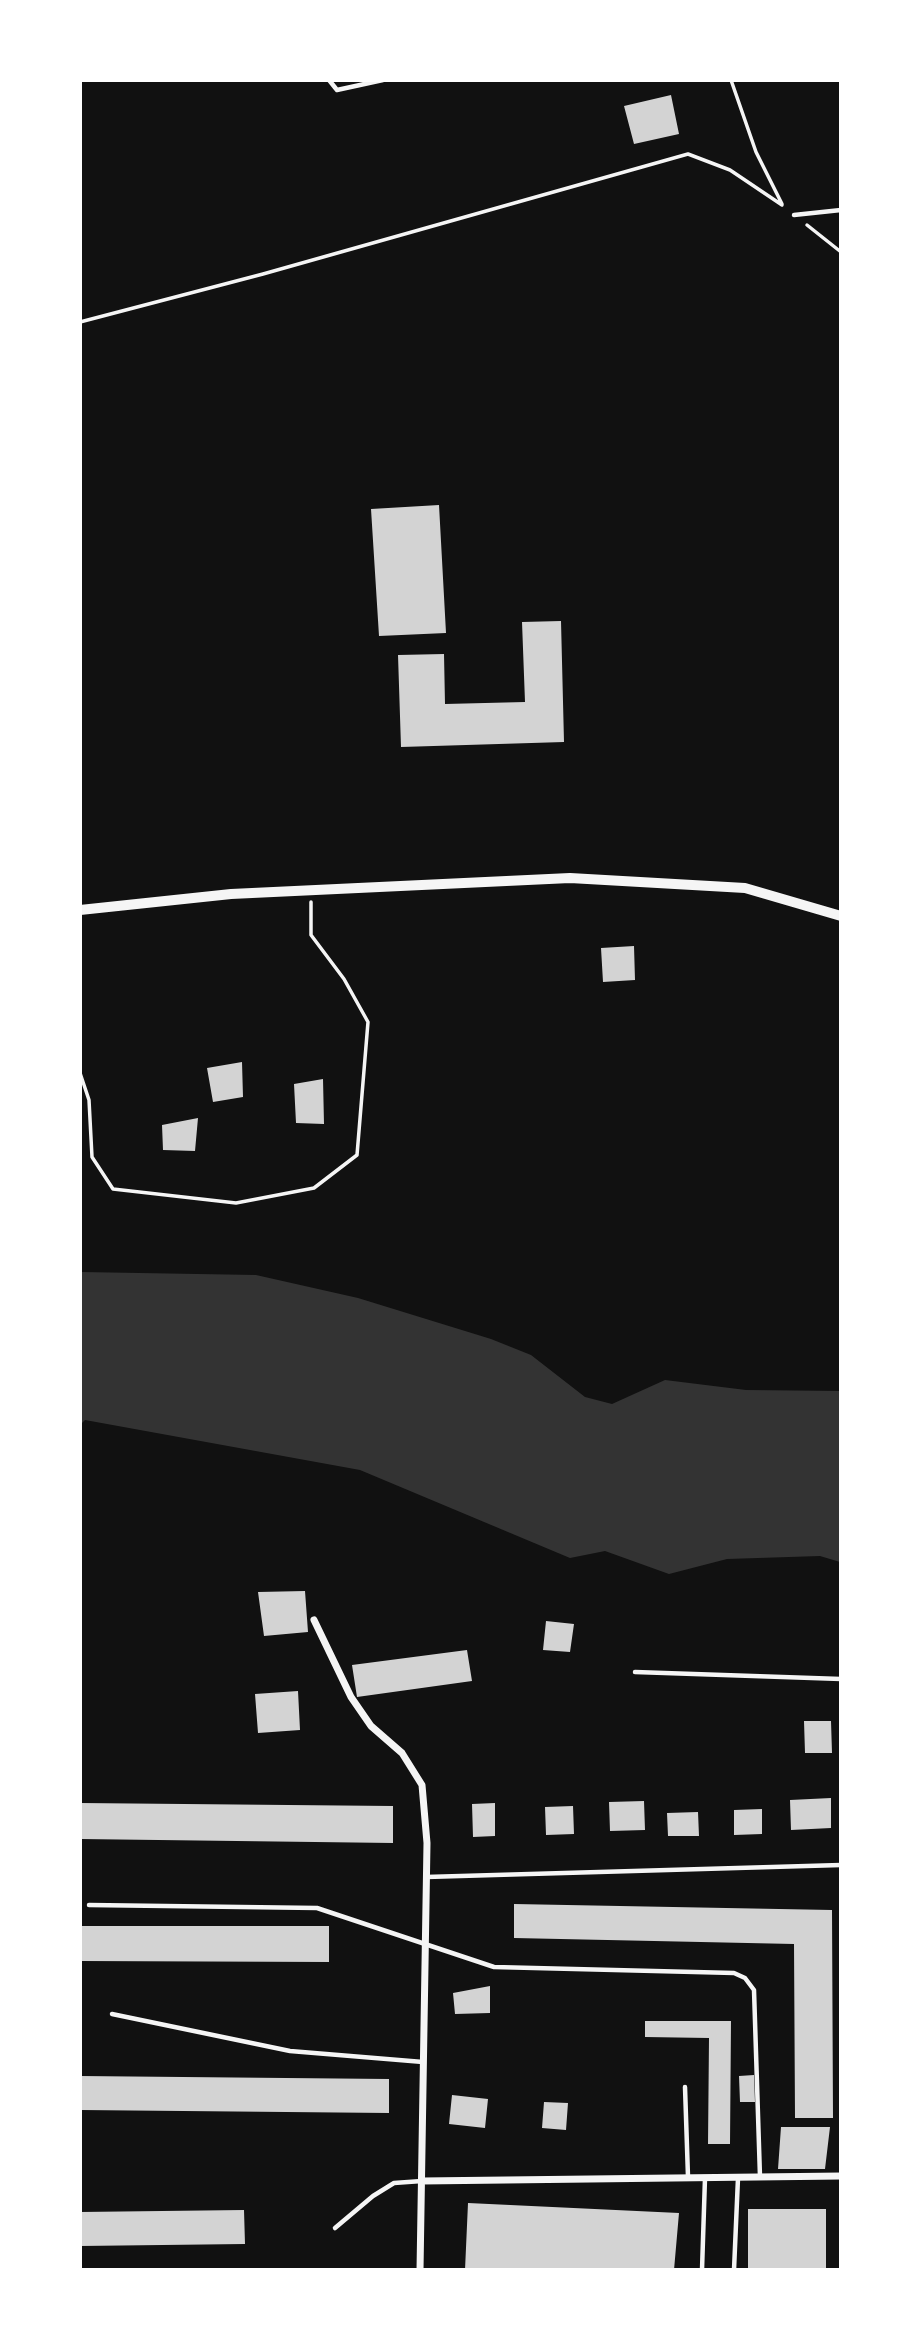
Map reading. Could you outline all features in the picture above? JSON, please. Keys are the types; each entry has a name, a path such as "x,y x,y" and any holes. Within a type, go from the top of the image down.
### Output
{"street":[{"path":"80,910 231,894 570,878 745,888 841,916"},
{"path":"314,1620 351,1697 370,1726 402,1753 422,1785 426,1877 420,2270"},
{"path":"422,2181 841,2176"}],"lane":[{"path":"329,80 337,90 383,80"},
{"path":"794,215 841,210"},
{"path":"635,1672 841,1679"},
{"path":"426,1877 841,1865"},
{"path":"89,1905 317,1908 494,1967 734,1973 745,1978 754,1990 760,2177"},
{"path":"112,2014 290,2051 423,2062"},
{"path":"685,2087 688,2178"},
{"path":"702,2270 705,2178"},
{"path":"734,2270 738,2178"},
{"path":"335,2228 373,2196 394,2183 422,2181"}],"path":[{"path":"731,80 756,152 782,205"},
{"path":"80,322 688,154 730,170 782,205 841,253"},
{"path":"80,1073 89,1100 92,1157 113,1189 236,1203 314,1188 357,1155 368,1022 344,979 311,935 311,891"}],"shaded area":[{"path":"81,1272 256,1275 358,1298 491,1339 531,1355 585,1397 612,1404 665,1380 746,1390 840,1391 840,1562 820,1556 727,1559 669,1574 605,1551 570,1558 360,1470 85,1420 81,1424"}],"building":[{"path":"671,95 679,134 634,144 624,106"},
{"path":"439,505 446,633 379,636 371,509"},
{"path":"561,621 564,742 401,747 398,655 444,654 445,704 525,702 522,622"},
{"path":"634,946 635,980 603,982 601,948"},
{"path":"242,1062 243,1097 213,1102 207,1068"},
{"path":"323,1079 324,1124 296,1123 294,1084"},
{"path":"198,1118 195,1151 163,1150 162,1125"},
{"path":"305,1591 308,1632 264,1636 258,1592"},
{"path":"546,1621 574,1624 570,1652 543,1650"},
{"path":"467,1650 472,1681 357,1697 352,1665"},
{"path":"298,1691 300,1730 258,1733 255,1694"},
{"path":"804,1721 831,1721 832,1753 805,1753"},
{"path":"831,1798 831,1828 791,1830 790,1800"},
{"path":"644,1801 645,1830 610,1831 609,1802"},
{"path":"80,1803 393,1806 393,1843 80,1839"},
{"path":"495,1803 495,1836 473,1837 472,1804"},
{"path":"573,1806 574,1834 546,1835 545,1807"},
{"path":"762,1809 762,1834 734,1835 734,1810"},
{"path":"698,1812 699,1836 668,1836 667,1813"},
{"path":"514,1904 832,1910 833,2118 795,2118 794,1944 514,1938"},
{"path":"80,1926 329,1926 329,1962 80,1961"},
{"path":"490,1986 490,2013 455,2014 453,1993"},
{"path":"645,2021 731,2021 730,2144 708,2144 709,2038 645,2037"},
{"path":"754,2075 755,2102 740,2102 739,2076"},
{"path":"80,2076 389,2079 389,2113 80,2110"},
{"path":"452,2095 488,2099 485,2128 449,2124"},
{"path":"544,2102 568,2103 566,2130 542,2128"},
{"path":"781,2127 830,2127 825,2169 778,2169"},
{"path":"468,2203 679,2213 674,2270 465,2270"},
{"path":"748,2209 826,2209 826,2270 748,2270"},
{"path":"244,2210 245,2244 80,2246 80,2212"}]}
